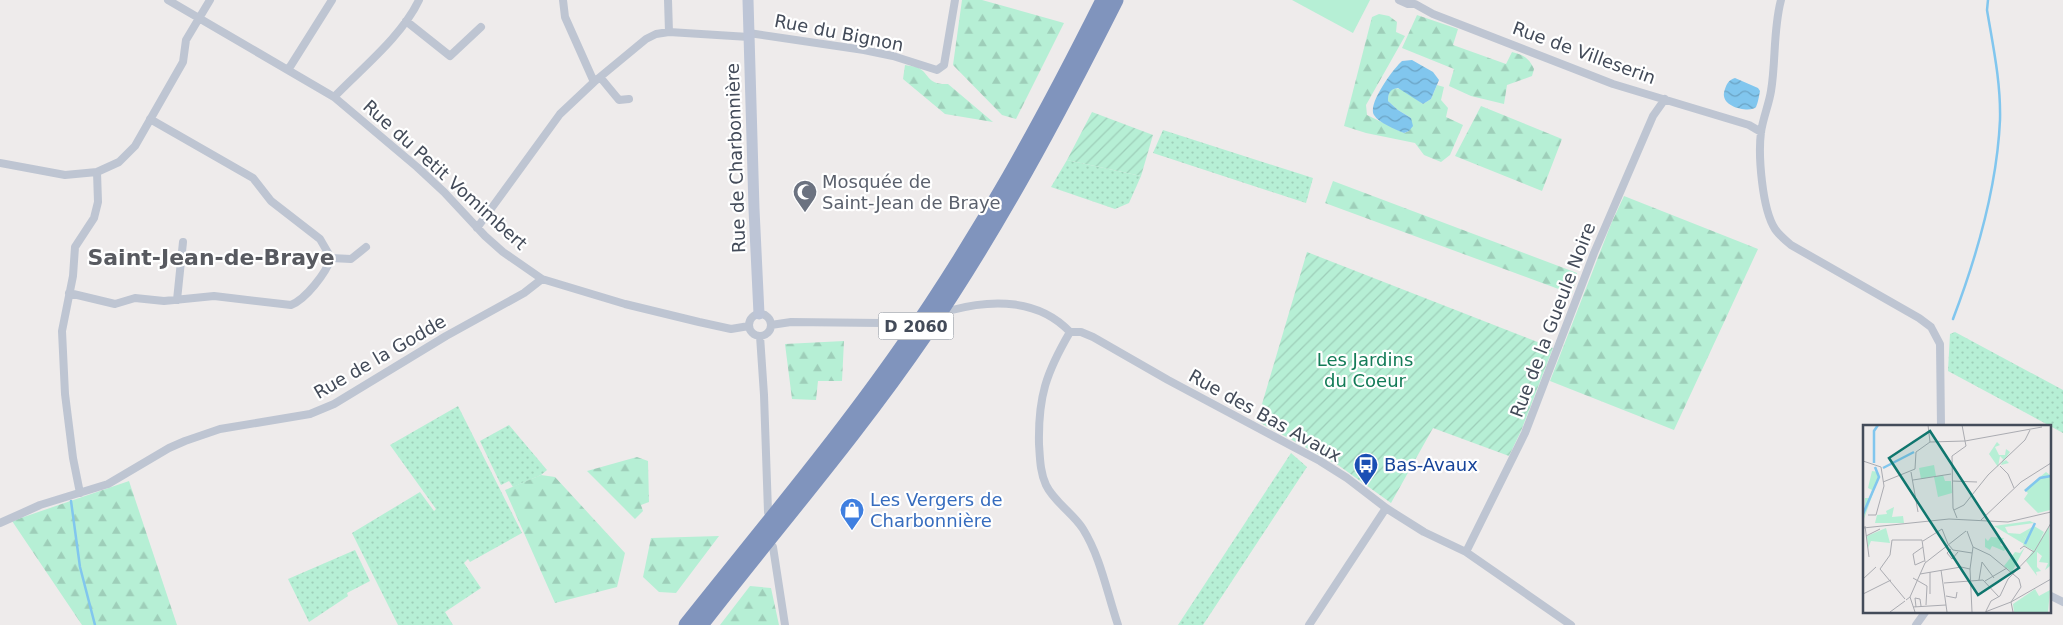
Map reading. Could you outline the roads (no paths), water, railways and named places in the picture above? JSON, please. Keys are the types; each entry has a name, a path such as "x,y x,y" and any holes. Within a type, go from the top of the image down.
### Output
{"highway":[{"name":"D 2060","path":"686,625 859,406 948,278 1034,134 1103,0"},
{"name":"D 2060","path":"701,625 819,478 925,335 981,248 1039,150 1116,0"}],"street":[{"name":"Rue du Petit Vomimbert","path":"168,0 334,97 417,167 503,252 542,279 625,304 699,322 730,329 749,326"},
{"path":"0,162 18,164 55,174 97,172 125,158 135,146 183,62 186,40 210,0"},
{"path":"288,70 332,0"},
{"path":"334,97 406,21 419,0"},
{"path":"562,0 565,17 597,79 619,100 629,99"},
{"path":"668,0 669,32"},
{"name":"Rue de Charbonnière","path":"748,0 759,314"},
{"name":"Rue du Bignon","path":"749,35 864,50 893,56 938,70 944,65 955,0"},
{"name":"Rue de Villeserin","path":"1399,0 1408,4 1417,2 1433,14 1607,82 1749,125 1761,132"},
{"path":"1781,0 1775,34 1771,90 1761,132 1765,201 1770,219 1781,236 1791,245 1919,318 1936,333 1940,344 1941,356 1941,425"},
{"path":"406,21 450,56 481,27"},
{"path":"477,228 560,114 597,79 651,36 669,32 749,35"},
{"name":"Rue de la Gueule Noire","path":"1466,552 1525,433 1594,253 1654,116 1665,99"},
{"path":"150,119 253,178 271,201 320,239 331,258"},
{"path":"80,493 73,458 62,350 62,331 73,276 75,247 94,218 98,202 97,172"},
{"path":"178,300 184,242"},
{"path":"331,258 351,259 366,246"},
{"path":"69,294 115,304 135,298 164,301 214,296 291,305 322,276 331,258"},
{"name":"Rue de la Godde","path":"0,523 40,506 108,484 169,448 185,441 220,429 310,414 334,404 446,336 524,294 542,279"},
{"name":"Rue des Bas Avaux","path":"952,310 978,303 1008,303 1042,312 1060,321 1070,332 1081,332 1093,337 1168,380 1320,461 1347,478 1386,508 1424,532 1466,552 1571,625"},
{"path":"759,314 768,319 771,326 768,332 760,336 752,332 749,326 753,317 759,314"},
{"path":"771,326 791,322 881,323 911,320"},
{"path":"1070,332 1049,372 1043,390 1039,415 1041,467 1047,486 1082,528 1098,558 1118,625"},
{"path":"760,336 768,512"},
{"path":"1309,625 1386,508"},
{"path":"773,547 785,625"},
{"path":"2050,596 2063,602"},
{"path":"1916,625 1925,612"}],"water":[{"path":"1412,60 1433,72 1439,80 1431,99 1423,104 1398,88 1390,92 1388,101 1411,118 1413,126 1404,133 1380,121 1374,115 1373,110 1374,103 1382,86 1393,71 1402,61"},
{"path":"1735,78 1758,88 1760,91 1756,107 1753,109 1742,109 1730,105 1726,101 1724,95 1727,83"}],"waterway":[{"path":"1953,319 1978,246 1990,196 1998,145 2000,120 1999,92 1987,10 1988,0"},
{"path":"71,501 80,567 95,625"}],"place":[{"name":"Mosquée de Saint-Jean de Braye","path":"805,213"},
{"name":"Bas-Avaux","path":"1366,486"},
{"name":"Les Vergers de Charbonnière","path":"852,531"}],"district":[{"name":"Saint-Jean-de-Braye","path":"211,257"}],"park label":[{"name":"Les Jardins du Coeur","path":"1365,370"}]}
